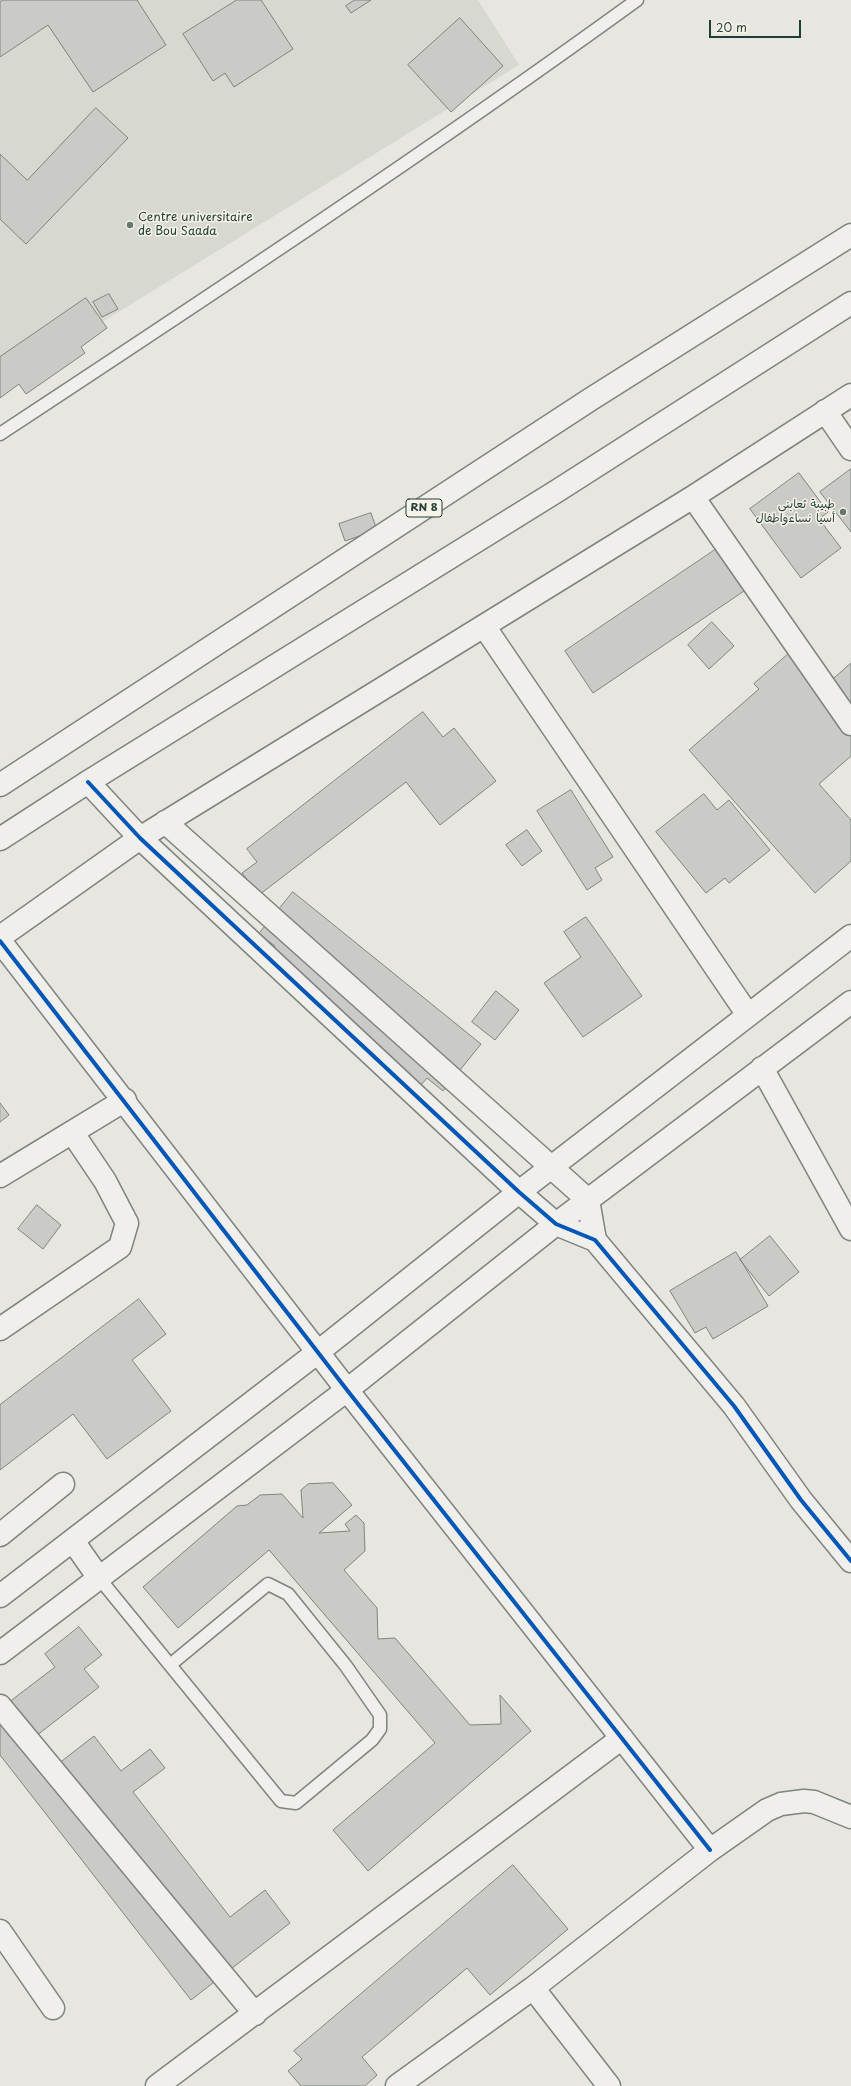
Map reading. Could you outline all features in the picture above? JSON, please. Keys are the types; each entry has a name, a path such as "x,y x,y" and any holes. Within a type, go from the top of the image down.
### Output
{"main road":[{"name":"RN 8","path":"0,785 591,400 851,235"},
{"path":"0,839 88,782 557,491 851,302"},
{"path":"0,937 165,822 693,497 851,395"},
{"path":"825,411 851,449"},
{"path":"693,497 851,724"},
{"path":"484,626 748,1015"},
{"path":"88,782 140,838 519,1192 556,1224 595,1240 734,1406 801,1500 851,1561"},
{"path":"165,822 588,1200 595,1240"},
{"path":"0,1596 318,1352 519,1192 851,936"},
{"path":"0,941 125,1100 318,1352 710,1850"},
{"path":"0,1653 348,1390 556,1224 851,1002"},
{"path":"762,1068 851,1229"},
{"path":"0,1176 125,1100"},
{"path":"0,1329 120,1247 127,1223 105,1181 72,1132"},
{"path":"0,1535 63,1484"},
{"path":"73,1541 99,1578"},
{"path":"0,1706 255,2014"},
{"path":"157,2086 622,1738"},
{"path":"397,2086 533,1988 710,1850 767,1810 792,1801 814,1802 851,1817"},
{"path":"0,1931 53,2008"},
{"path":"533,1988 609,2086"}],"lane":[{"path":"0,434 144,340 524,82 637,0"},
{"path":"99,1578 280,1801 296,1803 372,1740 380,1729 380,1716 346,1666 288,1594 268,1584 170,1665"}],"shaded area":[{"name":"Centre universitaire de Bou Saada","path":"0,0 478,0 519,65 0,385"}],"building":[{"path":"3,0 137,0 166,45 93,92 48,25 0,57 0,2"},
{"path":"237,0 261,0 293,49 234,87 225,73 213,81 183,34"},
{"path":"355,0 371,0 351,13 346,6"},
{"path":"460,18 503,66 451,112 408,65"},
{"path":"96,108 128,138 26,244 0,219 0,154 27,180"},
{"path":"109,294 118,309 102,317 93,302"},
{"path":"86,298 107,328 81,347 85,353 26,394 19,384 0,398 0,357"},
{"name":"طبيبة ثعابني أسيا نساءواطفال","path":"851,469 851,532 820,492"},
{"path":"799,473 828,512 819,519 841,548 801,578 750,509"},
{"path":"371,513 377,530 345,541 339,524"},
{"path":"718,548 747,589 593,693 565,651"},
{"path":"712,622 734,646 709,669 688,645"},
{"path":"793,650 819,662 834,678 851,663 851,756 819,784 851,820 851,861 815,893 689,750 759,689 754,684"},
{"path":"423,712 443,737 454,728 496,781 440,825 406,782 259,895 242,873 257,862 247,849"},
{"path":"571,790 613,857 595,868 602,880 587,890 537,811"},
{"path":"704,794 717,810 729,800 770,850 729,883 725,878 706,893 656,832"},
{"path":"527,830 542,851 522,866 506,845"},
{"path":"293,892 481,1044 443,1091 427,1078 415,1092 259,965 275,946 259,934"},
{"path":"586,917 642,996 583,1037 544,983 581,957 564,932"},
{"path":"496,991 519,1010 495,1040 472,1022"},
{"path":"0,1103 9,1115 0,1122"},
{"path":"37,1205 61,1225 43,1249 18,1229"},
{"path":"770,1236 799,1272 769,1296 740,1260"},
{"path":"736,1252 768,1306 713,1339 706,1327 695,1333 670,1291"},
{"path":"139,1299 166,1334 132,1360 171,1411 107,1459 73,1414 0,1470 0,1405"},
{"path":"333,1483 352,1505 319,1533 350,1531 345,1524 356,1515 364,1523 365,1551 344,1570 377,1608 378,1639 395,1638 470,1725 501,1724 500,1695 531,1731 368,1871 333,1830 435,1743 269,1550 178,1628 143,1587 237,1506 247,1505 260,1495 282,1494 303,1518 301,1490 308,1484"},
{"path":"79,1627 102,1655 84,1669 99,1687 36,1736 58,1764 94,1736 121,1771 150,1749 165,1768 133,1792 230,1917 265,1890 290,1923 191,2000 0,1755 0,1709 55,1667 45,1654"},
{"path":"513,1865 568,1929 490,1995 467,1968 362,2057 377,2075 365,2086 301,2086 288,2071 302,2059 294,2051"}],"cycle path":[{"path":"88,782 140,838 519,1192 556,1224 595,1240 734,1406 801,1500 851,1561"},
{"path":"0,941 347,1390 710,1850"}],"place":[{"name":"Centre universitaire de Bou Saada","path":"130,225"},
{"name":"طبيبة ثعابني أسيا نساءواطفال","path":"843,512"}]}
